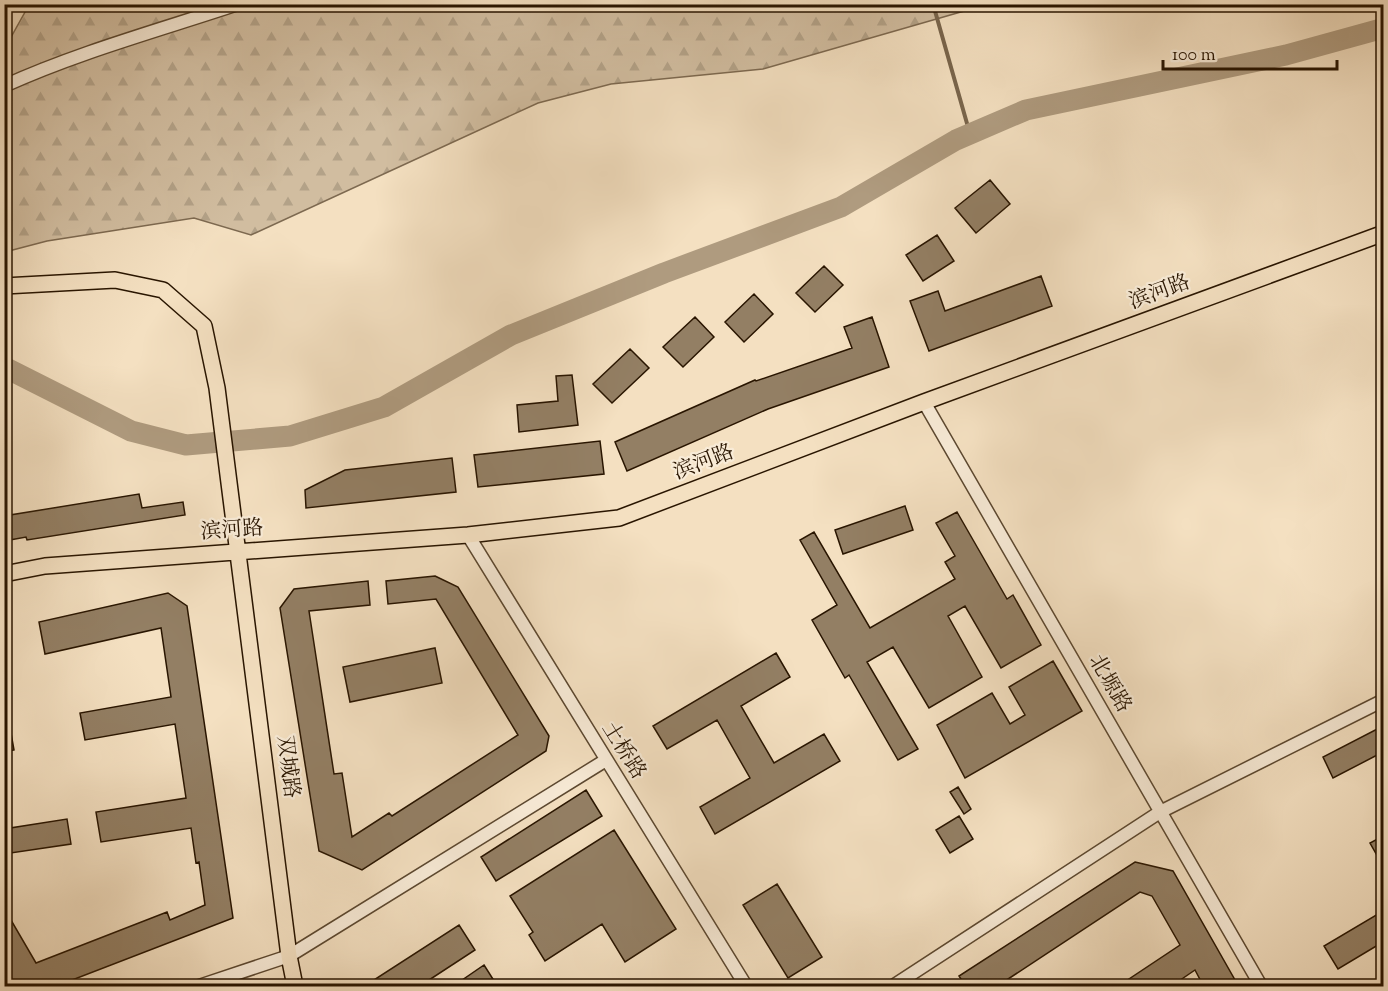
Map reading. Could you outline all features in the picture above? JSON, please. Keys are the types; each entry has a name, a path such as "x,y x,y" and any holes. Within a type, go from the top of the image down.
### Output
{"main road":[{"name":"滨河路","path":"4,574 45,566 468,535 619,518 924,402 1383,233"},
{"name":"双城路","path":"4,286 115,280 163,290 204,326 220,407 294,987"}],"street":[{"path":"4,86 122,42 238,4"},
{"name":"北塬路","path":"924,402 1261,987"},
{"name":"土桥路","path":"468,535 746,987"},
{"path":"893,987 1160,812 1383,700"},
{"path":"199,987 289,956 606,760"}],"green space":[{"path":"29,5 985,5 763,69 611,84 538,103 251,235 194,218 47,241 5,252 5,48"}],"building":[{"path":"990,180 1010,204 976,233 955,208"},
{"path":"937,235 954,261 923,281 906,255"},
{"path":"824,266 843,285 815,312 796,293"},
{"path":"1041,276 1052,306 929,351 910,301 938,291 945,311"},
{"path":"754,294 773,314 744,342 725,322"},
{"path":"695,317 714,337 683,367 663,347"},
{"path":"872,317 889,367 768,409 627,471 615,442 755,380 852,348 844,327"},
{"path":"630,349 649,368 612,403 593,384"},
{"path":"572,375 578,425 519,432 517,405 558,401 556,376"},
{"path":"600,441 604,474 478,487 474,455"},
{"path":"452,458 456,492 306,508 305,490 345,470"},
{"path":"139,494 142,508 183,502 185,515 27,540 26,537 4,541 4,516"},
{"path":"905,506 913,530 843,554 835,530"},
{"path":"957,512 1007,599 1013,595 1041,645 1001,668 965,606 948,616 982,677 929,708 893,647 867,662 918,749 898,760 849,675 845,678 812,620 837,605 800,540 814,532 870,628 955,579 945,562 955,556 936,523"},
{"path":"435,576 458,587 549,736 546,751 362,870 319,851 280,608 294,589 368,581 370,605 309,611 334,774 342,773 352,837 389,813 392,816 518,735 436,599 388,604 386,581"},
{"path":"168,593 187,606 233,918 54,987 17,987 4,966 4,908 36,963 167,912 170,920 205,905 191,828 101,842 96,812 186,798 175,724 85,740 80,713 171,697 161,628 45,654 39,622"},
{"path":"435,648 442,683 350,702 343,667"},
{"path":"776,653 790,677 741,706 774,763 824,734 840,761 715,834 700,807 750,778 717,720 667,749 653,726"},
{"path":"1053,661 1082,711 965,778 937,725 992,693 1010,724 1025,715 1009,687"},
{"path":"4,722 9,722 14,750 4,752"},
{"path":"1383,726 1383,752 1333,778 1323,757"},
{"path":"958,787 971,809 964,814 950,792"},
{"path":"586,790 602,816 496,881 481,857"},
{"path":"959,816 973,839 950,853 936,830"},
{"path":"67,819 71,844 4,854 4,829"},
{"path":"614,830 676,929 625,962 602,924 545,961 529,935 533,932 510,896"},
{"path":"1383,836 1383,866 1370,843"},
{"path":"1135,862 1173,871 1239,987 1204,987 1195,970 1170,987 1117,987 1180,945 1152,896 1140,892 996,987 966,987 959,976"},
{"path":"777,884 822,957 788,978 743,905"},
{"path":"1383,911 1383,942 1338,969 1324,946"},
{"path":"459,925 475,950 426,982 416,987 363,987"},
{"path":"484,965 498,987 452,987"}],"waterway":[{"path":"933,4 970,134"},
{"path":"4,367 131,431 186,445 290,436 384,407 511,335 664,273 841,207 956,140 1026,110 1286,55 1384,28"}]}
